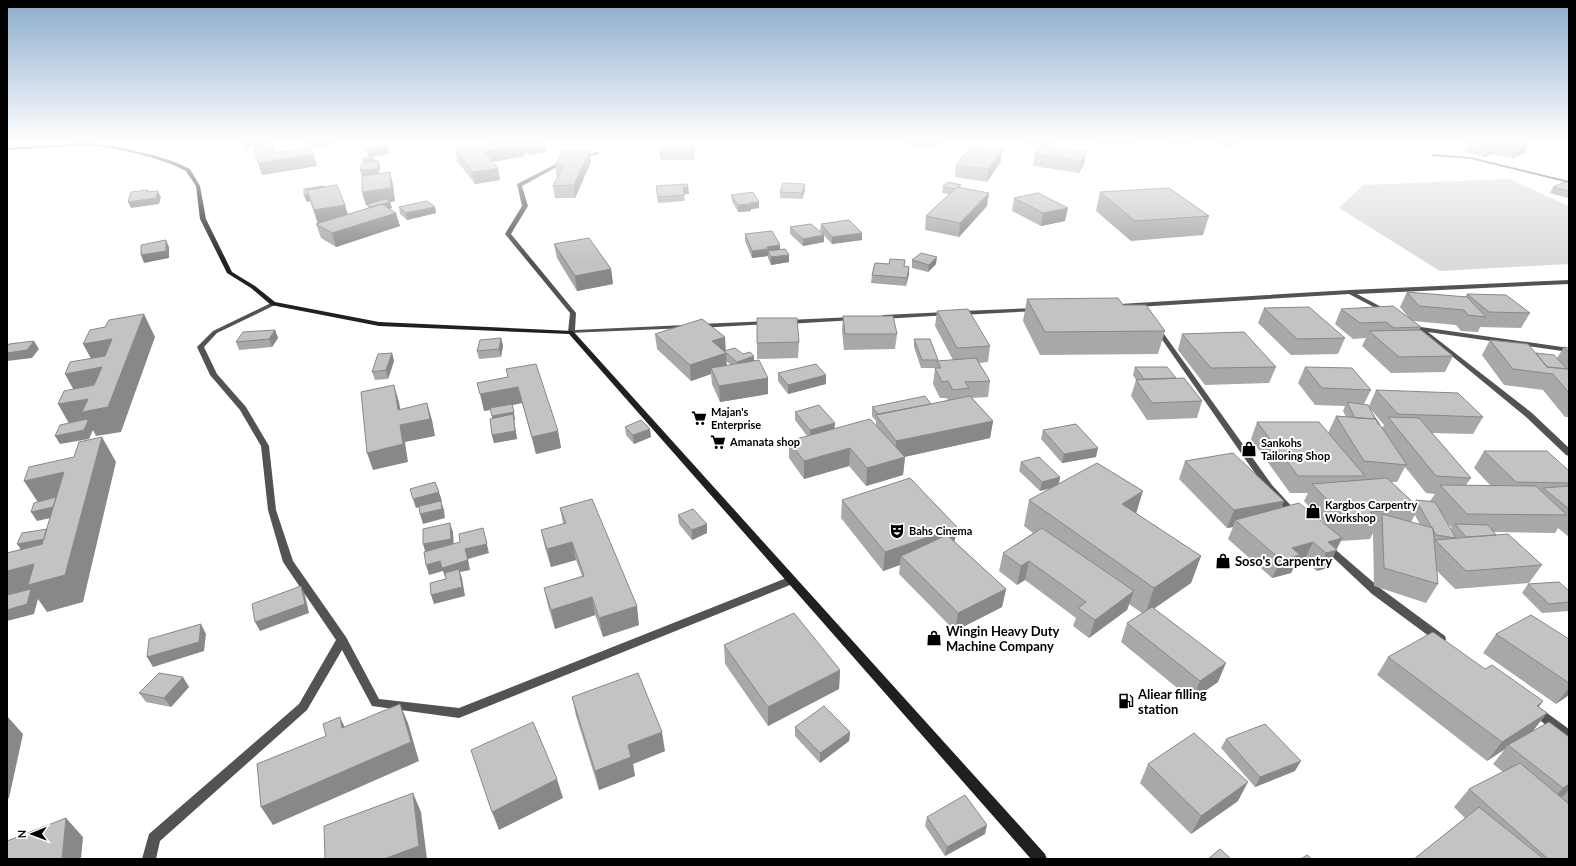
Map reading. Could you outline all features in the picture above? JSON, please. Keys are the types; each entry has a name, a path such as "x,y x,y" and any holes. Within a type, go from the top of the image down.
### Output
{"main road":[{"path":"195,181 198,186 203,218 230,273 253,287 272,304 379,324 571,332 1040,859"}],"street":[{"path":"526,181 519,185 525,206 508,234 573,313 571,332 864,318"},
{"path":"1116,306 1145,311 1350,292 1569,282"},
{"path":"1350,292 1392,314"},
{"path":"272,304 215,332 200,347 214,375 243,409 265,446 272,510 288,562 342,640 376,702 459,713 792,580"},
{"path":"879,317 1045,309"},
{"path":"1145,311 1270,486 1302,523"},
{"path":"1406,322 1420,329 1529,415 1569,453"},
{"path":"1420,329 1569,350"},
{"path":"1319,539 1376,591 1449,645"},
{"path":"149,859 154,838 303,707 342,640"},
{"path":"1531,707 1569,736"}],"shaded area":[{"path":"1450,181 1514,181 1569,206 1569,264 1440,271 1339,208 1363,185"}],"building":[{"path":"362,181 391,181 391,188 362,192"},
{"path":"555,181 576,181 574,185 553,186"},
{"path":"948,182 961,185 955,189 943,186"},
{"path":"1564,182 1569,183 1569,191 1553,187"},
{"path":"783,183 805,184 802,193 780,192"},
{"path":"687,184 688,187 683,188 685,195 658,197 656,186"},
{"path":"337,185 345,205 314,210 307,190"},
{"path":"324,186 307,190 308,195 304,195 304,189"},
{"path":"957,187 989,193 960,223 926,216"},
{"path":"1169,188 1209,216 1135,221 1100,192"},
{"path":"148,190 147,192 158,191 156,198 128,202 131,192"},
{"path":"753,192 759,202 738,205 731,195"},
{"path":"1038,193 1068,208 1043,213 1014,198"},
{"path":"386,199 390,202 371,207 367,204"},
{"path":"427,201 435,207 406,213 399,207"},
{"path":"382,204 396,213 332,233 316,224"},
{"path":"849,220 862,233 832,237 821,224"},
{"path":"811,224 824,235 803,239 790,227"},
{"path":"772,231 780,245 767,247 768,249 752,251 745,234"},
{"path":"589,238 611,269 575,276 554,244"},
{"path":"166,240 166,251 141,255 141,245"},
{"path":"785,249 789,255 771,257 768,251"},
{"path":"921,253 937,257 929,265 912,260"},
{"path":"890,259 905,260 904,266 909,267 907,278 872,275 875,263 889,264"},
{"path":"1407,292 1467,297 1486,317 1468,315 1464,310 1419,306"},
{"path":"1467,294 1506,295 1530,313 1489,312"},
{"path":"1118,298 1123,305 1146,305 1165,331 1045,332 1027,299"},
{"path":"1393,306 1421,327 1394,328 1386,322 1360,323 1341,309"},
{"path":"1309,307 1345,338 1297,339 1264,308"},
{"path":"968,309 990,346 957,348 937,311"},
{"path":"144,314 108,407 82,412 88,399 58,404 64,391 94,385 102,367 65,374 70,362 105,356 112,339 83,344 90,330 105,327 109,320"},
{"path":"843,316 893,316 897,334 845,334"},
{"path":"757,318 797,318 799,342 757,343"},
{"path":"702,319 725,337 712,341 726,353 690,365 655,334"},
{"path":"275,330 269,339 236,342 243,332"},
{"path":"1421,330 1453,356 1399,357 1369,331"},
{"path":"1244,332 1276,367 1211,368 1182,334"},
{"path":"501,338 499,349 477,351 480,340"},
{"path":"914,339 930,339 938,360 922,360"},
{"path":"1490,340 1528,344 1547,367 1569,369 1569,393 1553,374 1513,369"},
{"path":"34,341 27,350 7,353 7,347 9,344"},
{"path":"1564,347 1569,348 1569,353"},
{"path":"735,348 743,354 750,352 754,356 737,362 724,351"},
{"path":"392,353 386,370 372,372 378,354"},
{"path":"1536,353 1554,355 1567,369 1547,367"},
{"path":"976,358 990,381 965,382 969,388 953,390 948,381 942,382 935,368 941,368 937,361"},
{"path":"759,360 768,378 719,386 711,368"},
{"path":"536,364 558,431 532,437 518,387 480,394 477,383 508,377 506,369"},
{"path":"816,364 826,375 788,385 778,373"},
{"path":"1135,367 1167,367 1176,378 1144,379"},
{"path":"1305,367 1352,368 1371,390 1322,388"},
{"path":"1184,378 1202,401 1152,403 1136,380"},
{"path":"394,385 398,410 427,403 430,419 400,425 403,444 367,453 361,392"},
{"path":"1376,390 1458,393 1483,417 1398,414"},
{"path":"925,396 931,404 878,414 872,407"},
{"path":"970,396 993,421 896,441 876,415"},
{"path":"1347,402 1368,405 1376,419 1355,418"},
{"path":"512,404 514,412 492,416 490,408"},
{"path":"819,405 835,423 810,430 795,412"},
{"path":"513,414 515,431 492,435 490,419"},
{"path":"1336,416 1376,419 1407,465 1364,461"},
{"path":"1388,417 1419,418 1471,478 1436,476"},
{"path":"87,419 88,421 84,430 55,436 60,425"},
{"path":"870,419 905,457 867,468 850,448 804,461 789,441"},
{"path":"641,420 650,429 633,435 625,427"},
{"path":"1257,422 1319,422 1365,476 1298,476"},
{"path":"1076,424 1098,448 1064,454 1043,430"},
{"path":"102,437 65,575 28,585 34,564 7,571 7,553 42,544 64,472 24,481 29,467 74,457 79,442"},
{"path":"1484,451 1547,451 1569,471 1569,483 1516,482"},
{"path":"1233,453 1284,501 1234,510 1185,461"},
{"path":"1039,457 1060,477 1042,482 1021,462"},
{"path":"1097,463 1143,491 1122,504 1201,556 1154,588 1029,500"},
{"path":"910,478 957,527 885,552 842,500"},
{"path":"1387,478 1419,508 1370,512 1379,521 1350,523 1312,484"},
{"path":"435,482 439,492 413,499 410,489"},
{"path":"1440,485 1536,486 1567,515 1467,514"},
{"path":"1569,486 1569,509 1543,488"},
{"path":"56,497 53,507 31,512 34,503"},
{"path":"592,499 637,606 599,618 592,597 551,610 544,588 584,576 572,542 547,549 541,530 566,523 560,508"},
{"path":"1416,500 1435,502 1456,538 1436,535"},
{"path":"441,501 442,509 420,514 419,506"},
{"path":"1299,503 1342,538 1328,542 1337,550 1326,553 1313,542 1292,548 1300,555 1281,560 1235,520"},
{"path":"693,509 707,524 692,530 678,515"},
{"path":"1382,514 1433,528 1438,584 1384,568"},
{"path":"450,523 451,539 423,544 423,529"},
{"path":"1455,524 1488,525 1496,535 1466,537"},
{"path":"483,528 487,544 465,549 468,560 442,568 440,561 426,565 424,552 460,542 459,534"},
{"path":"1042,528 1134,591 1095,620 1078,608 1086,602 1029,561 1021,566 1003,553"},
{"path":"47,529 44,539 17,544 22,533"},
{"path":"1508,534 1542,565 1466,571 1435,540"},
{"path":"947,535 1006,589 958,613 901,556"},
{"path":"459,569 462,587 431,595 430,583 446,579 445,573"},
{"path":"1559,582 1569,591 1569,602 1549,604 1528,584"},
{"path":"301,586 305,604 255,622 252,604"},
{"path":"31,589 27,604 7,610 7,595"},
{"path":"1152,607 1226,663 1200,681 1127,623"},
{"path":"794,613 840,670 768,707 724,645"},
{"path":"1531,615 1569,639 1569,683 1496,634"},
{"path":"201,624 199,642 147,657 149,639"},
{"path":"1433,632 1485,669 1492,665 1543,701 1537,706 1547,713 1502,742 1388,657"},
{"path":"159,673 183,677 164,698 139,693"},
{"path":"638,673 662,732 628,745 631,757 595,771 572,697"},
{"path":"400,704 411,742 261,807 257,764 326,736 323,724 340,717 342,728"},
{"path":"824,706 850,732 820,753 795,727"},
{"path":"533,722 557,779 492,812 471,750"},
{"path":"1549,722 1569,737 1569,784 1563,788 1508,745"},
{"path":"1265,724 1301,761 1260,777 1226,739"},
{"path":"1194,733 1248,782 1201,816 1148,764"},
{"path":"1520,763 1569,804 1569,859 1548,859 1469,789"},
{"path":"413,793 419,846 384,859 325,859 324,826"},
{"path":"965,795 987,825 947,847 927,817"},
{"path":"1479,807 1544,859 1414,859"},
{"path":"66,818 62,859 7,859 7,841"},
{"path":"1220,849 1231,859 1208,859"},
{"path":"1307,855 1312,859 1301,859"}],"place":[{"name":"Majan's Enterprise","path":"699,418"},
{"name":"Amanata shop","path":"718,442"},
{"name":"Sankohs Tailoring Shop","path":"1249,449"},
{"name":"Kargbos Carpentry Workshop","path":"1313,511"},
{"name":"Bahs Cinema","path":"897,531"},
{"name":"Soso's Carpentry","path":"1223,561"},
{"name":"Wingin Heavy Duty Machine Company","path":"934,638"},
{"name":"Aliear filling station","path":"1126,701"}]}
